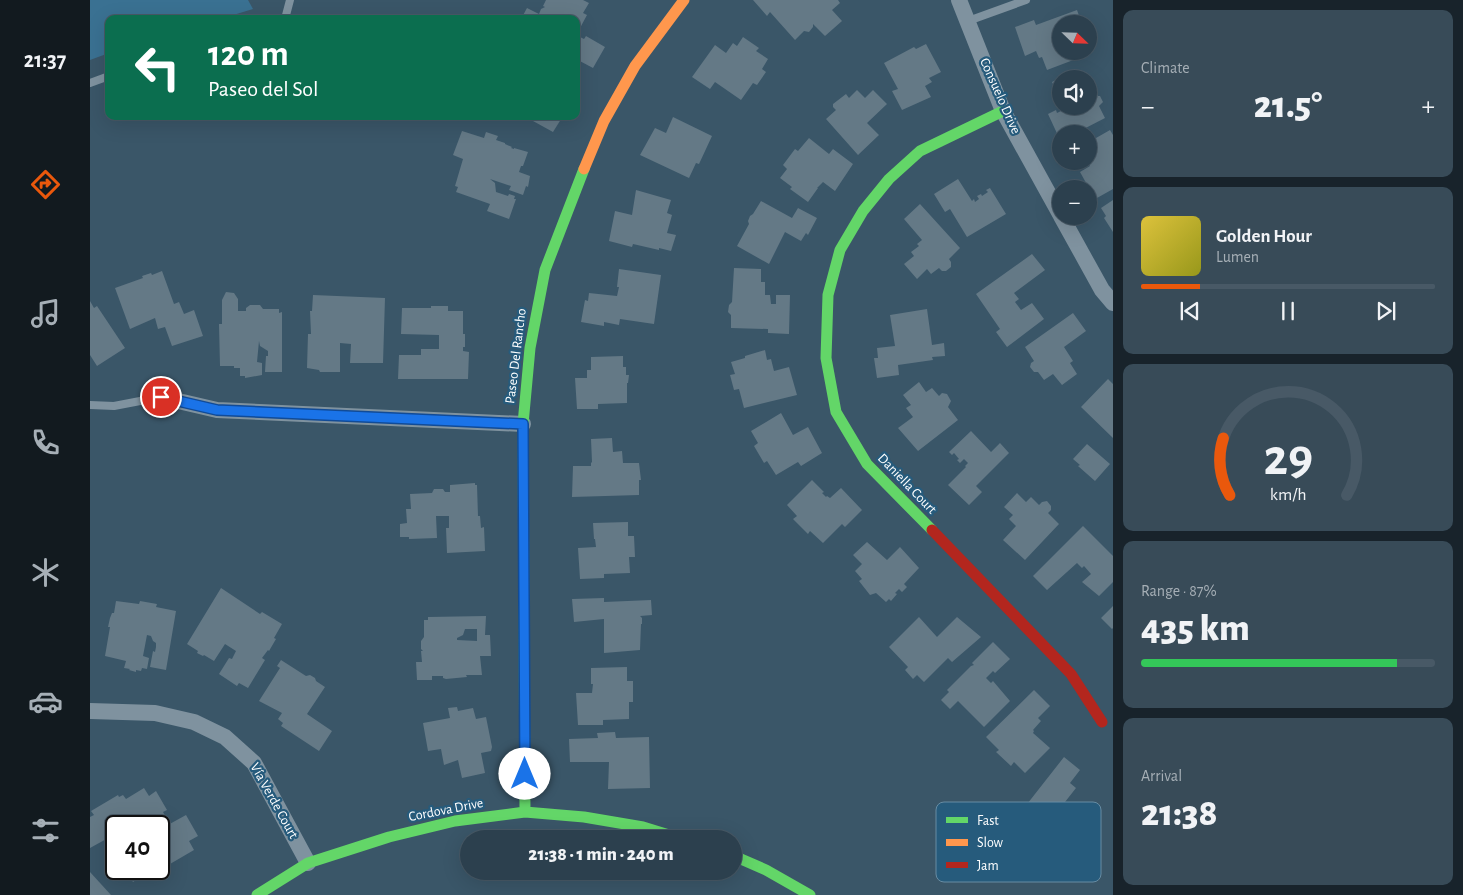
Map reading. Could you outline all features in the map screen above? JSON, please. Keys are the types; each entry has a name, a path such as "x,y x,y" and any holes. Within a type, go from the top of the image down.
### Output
{"street":[{"name":"Paseo Del Rancho","path":"525,812 523,424 530,348 545,270 573,192 604,120 635,66 684,0"},
{"name":"Consuelo Drive","path":"959,0 1003,111 1052,200"},
{"name":"Daniella Court","path":"1003,111 920,151 889,179 862,212 840,250 828,295 826,358 836,412 867,464 1071,674 1102,722"},
{"name":"Consuelo Drive","path":"1066,225 1102,290 1113,303"},
{"path":"161,397 217,410 523,424"},
{"name":"Vía Verde Court","path":"90,711 155,713 194,722 224,737 254,762 308,864"},
{"name":"Cordova Drive","path":"257,895 308,864 389,837 455,821 525,812 584,817 650,830"},
{"path":"742,860 766,870 810,895"}],"lane":[{"path":"286,15 290,0"},
{"path":"968,21 1026,0"},
{"path":"90,83 105,77"},
{"path":"90,405 114,406 161,397"}],"shaded area":[{"path":"90,0 248,0 253,9 233,15 105,15 105,54 90,60"}],"building":[{"path":"546,0 583,0 589,3 583,13 587,15 580,28 580,15 523,15 527,8 539,14 541,9 545,7 543,6"},
{"path":"753,0 838,0 840,3 832,10 842,21 825,36 813,24 809,32 804,31 795,40 770,12 767,16"},
{"path":"1077,10 1079,15 1063,15"},
{"path":"1052,19 1052,60 1073,60 1047,70 1042,57 1039,58 1036,51 1025,56 1015,27 1034,20 1036,25"},
{"path":"586,36 605,47 593,68 580,61 580,37 584,39"},
{"path":"743,37 759,48 756,51 768,59 762,69 766,72 757,85 753,83 741,100 715,82 710,89 692,77 715,45 726,53 733,43 737,46"},
{"path":"926,44 941,72 929,78 932,82 925,86 931,97 902,110 892,91 898,89 884,63 914,47 916,49"},
{"path":"857,90 865,98 873,90 887,104 867,123 879,135 858,155 826,119 836,110 833,104 846,94 849,98"},
{"path":"1097,94 1103,102 1099,106 1105,118 1091,125 1053,125 1048,114 1052,112 1052,115 1097,115"},
{"path":"673,117 712,136 699,164 696,163 689,178 640,155 655,128 666,133"},
{"path":"534,120 560,120 553,132"},
{"path":"1110,130 1113,135 1113,189 1097,198 1097,180 1084,180 1080,172 1083,170 1097,170 1097,137"},
{"path":"462,131 484,138 486,132 498,136 496,140 505,143 511,148 528,152 519,172 530,176 528,187 526,186 523,195 509,190 511,186 490,179 495,183 496,192 515,196 514,199 516,199 509,219 487,211 490,204 456,192 458,187 455,186 463,159 453,155"},
{"path":"809,138 829,154 833,149 853,164 835,191 823,182 808,202 790,189 792,187 780,178 787,169 783,165 795,149 798,151"},
{"path":"958,179 972,201 974,199 975,202 979,199 977,196 981,194 982,196 990,188 1006,214 967,237 950,209 945,212 934,194"},
{"path":"636,190 671,200 667,213 672,215 667,233 676,235 671,251 633,244 632,247 609,241 615,211 632,215"},
{"path":"1113,200 1113,232 1104,218 1106,216 1101,208"},
{"path":"761,201 792,218 798,208 817,218 808,235 806,233 801,241 785,232 769,264 737,246 749,224 750,216"},
{"path":"920,204 960,248 949,259 951,267 946,271 942,271 939,268 931,274 927,269 917,279 904,264 914,256 911,252 919,246 917,244 922,240 904,219"},
{"path":"1032,254 1045,270 1014,293 1019,299 1015,302 1021,310 1032,303 1044,319 1007,347 996,332 1000,329 976,294"},
{"path":"734,268 761,269 761,282 765,282 765,295 770,295 771,304 776,304 776,295 790,295 789,334 768,333 768,329 731,328 731,315 728,312 729,305 732,302"},
{"path":"619,269 661,275 654,324 620,319 619,325 604,322 604,326 581,322 585,300 588,301 589,293 617,296"},
{"path":"162,271 174,304 179,302 184,314 194,310 203,336 172,346 165,327 158,329 155,318 130,329 115,288 143,278 142,276"},
{"path":"226,292 234,293 238,299 238,311 246,311 246,308 250,305 260,305 263,309 279,309 279,313 282,312 282,372 265,372 268,351 260,346 259,341 257,362 262,363 262,375 245,378 245,376 240,376 240,368 220,366 219,324 222,324 222,300"},
{"path":"313,295 385,298 383,363 350,363 351,344 340,343 340,372 320,372 319,370 307,368 308,334 311,334 310,311 312,311"},
{"path":"90,301 94,308 97,306 125,348 97,366 90,355"},
{"path":"431,306 448,306 448,311 463,311 465,347 463,347 463,351 469,352 468,379 398,379 399,355 421,355 421,349 439,349 439,335 401,334 402,308 431,308"},
{"path":"927,309 932,345 944,343 945,356 932,357 933,360 898,365 899,375 877,378 874,358 878,358 877,348 895,346 890,315"},
{"path":"1073,313 1086,331 1064,347 1073,361 1070,363 1077,374 1062,385 1053,374 1044,380 1038,372 1034,372 1030,367 1034,361 1025,347"},
{"path":"765,350 767,360 771,359 774,371 789,367 797,395 744,408 739,389 734,390 730,375 735,374 731,362"},
{"path":"623,356 623,367 626,367 626,375 629,375 627,403 598,404 598,409 577,409 575,378 587,378 587,370 591,370 591,357"},
{"path":"1108,379 1113,384 1113,438 1081,407"},
{"path":"919,382 926,392 932,388 939,396 942,393 947,394 951,401 948,407 958,420 918,451 898,428 913,417 906,408 911,405 903,395"},
{"path":"781,413 793,435 808,427 822,453 801,466 798,462 776,475 767,461 764,463 754,446 758,443 751,431"},
{"path":"971,431 991,452 1000,443 1009,453 976,486 982,492 969,505 948,485 968,463 964,459 960,463 954,453 952,455 949,452"},
{"path":"612,438 613,452 622,451 623,463 639,463 641,480 639,480 639,495 572,497 573,466 591,466 591,439"},
{"path":"1087,444 1110,464 1095,481 1073,459"},
{"path":"812,480 824,492 822,493 826,497 830,498 841,488 862,510 845,527 842,524 823,543 810,531 808,534 793,519 797,516 787,505"},
{"path":"475,483 477,485 478,516 480,516 481,528 484,527 485,551 447,553 446,528 449,528 449,516 436,516 437,538 409,539 409,537 400,537 400,524 407,523 406,509 411,509 410,494 432,493 434,489 443,489 445,492 450,492 450,485"},
{"path":"1017,493 1026,502 1031,497 1039,505 1047,501 1051,506 1051,510 1048,513 1059,524 1025,560 1003,540 1016,526 1009,519 1013,515 1004,507"},
{"path":"628,522 628,536 634,536 635,557 629,557 630,573 604,574 604,578 580,579 578,548 596,547 593,523"},
{"path":"1083,526 1113,556 1113,582 1099,596 1082,582 1091,574 1084,566 1082,568 1077,563 1047,590 1033,576"},
{"path":"867,542 887,560 900,547 919,568 904,584 907,587 902,592 899,589 891,601 889,599 886,602 876,593 870,595 859,581 862,579 855,571 862,564 853,555"},
{"path":"221,588 260,614 262,612 282,624 269,651 262,658 265,660 248,688 239,683 237,686 219,674 229,658 232,659 236,651 225,644 214,661 197,653 198,651 187,644"},
{"path":"604,598 604,602 651,600 652,615 640,616 642,624 640,650 604,653 604,619 574,622 572,599"},
{"path":"116,601 139,604 140,601 157,604 156,607 176,611 166,670 150,667 156,643 151,636 147,635 143,656 149,658 147,669 142,668 141,671 136,670 136,672 129,670 124,668 126,661 105,656 110,627 108,627 112,613 114,613"},
{"path":"1113,606 1113,628 1112,629 1101,618"},
{"path":"486,616 485,635 490,635 491,656 480,656 482,675 466,675 467,677 446,679 443,676 432,676 432,680 417,680 416,662 422,662 421,651 423,651 421,649 421,641 424,637 424,620 428,620 428,617","holes":["465,629 477,629 477,641 457,640 457,638 463,635"]},
{"path":"919,617 937,637 957,617 981,637 952,662 948,658 924,682 917,675 913,679 905,670 908,667 889,647"},
{"path":"993,642 1010,659 995,673 993,671 986,678 991,683 993,681 1010,701 984,727 958,701 950,709 941,700 949,692 947,690 974,665 972,663"},
{"path":"281,660 306,676 310,675 315,678 316,681 325,687 307,714 332,731 319,751 281,726 283,723 278,719 282,713 259,701 280,668 277,666"},
{"path":"627,667 627,681 633,681 633,702 629,702 629,719 603,720 603,725 578,725 576,693 592,693 591,668"},
{"path":"1034,690 1050,706 1038,718 1041,721 1033,730 1033,733 1050,748 1025,773 1014,762 1011,766 996,752 999,750 986,737"},
{"path":"457,707 458,711 473,708 476,719 486,717 492,747 491,751 481,753 485,773 462,778 458,760 444,765 441,749 428,751 423,723 450,718 448,708"},
{"path":"615,732 616,738 649,737 650,788 608,789 609,762 570,762 569,739 598,738 597,733"},
{"path":"1064,757 1080,770 1070,783 1076,788 1065,802 1029,802"},
{"path":"144,788 149,796 156,791 167,810 163,812 165,815 105,815 105,840 90,848 90,817 94,815 91,811 118,795 119,797 123,795 126,799"},
{"path":"186,815 198,836 189,841 194,850 170,864 170,824"},
{"path":"90,872 111,895 90,895"}],"traffic: fast":[{"path":"932,530 867,464 836,412 826,358 828,295 840,250 863,211 889,179 920,151 1003,111"},
{"path":"525,812 523,424 530,348 545,270 584,169"},
{"path":"257,895 308,863 389,837 455,821 525,812 584,817 653,830"},
{"path":"742,860 766,870 810,895"}],"traffic: slow":[{"path":"584,169 604,121 635,66 684,0"}],"traffic: jam":[{"path":"932,530 1071,674 1102,722"}],"route":[{"path":"161,397 217,410 523,424 525,774"}]}
